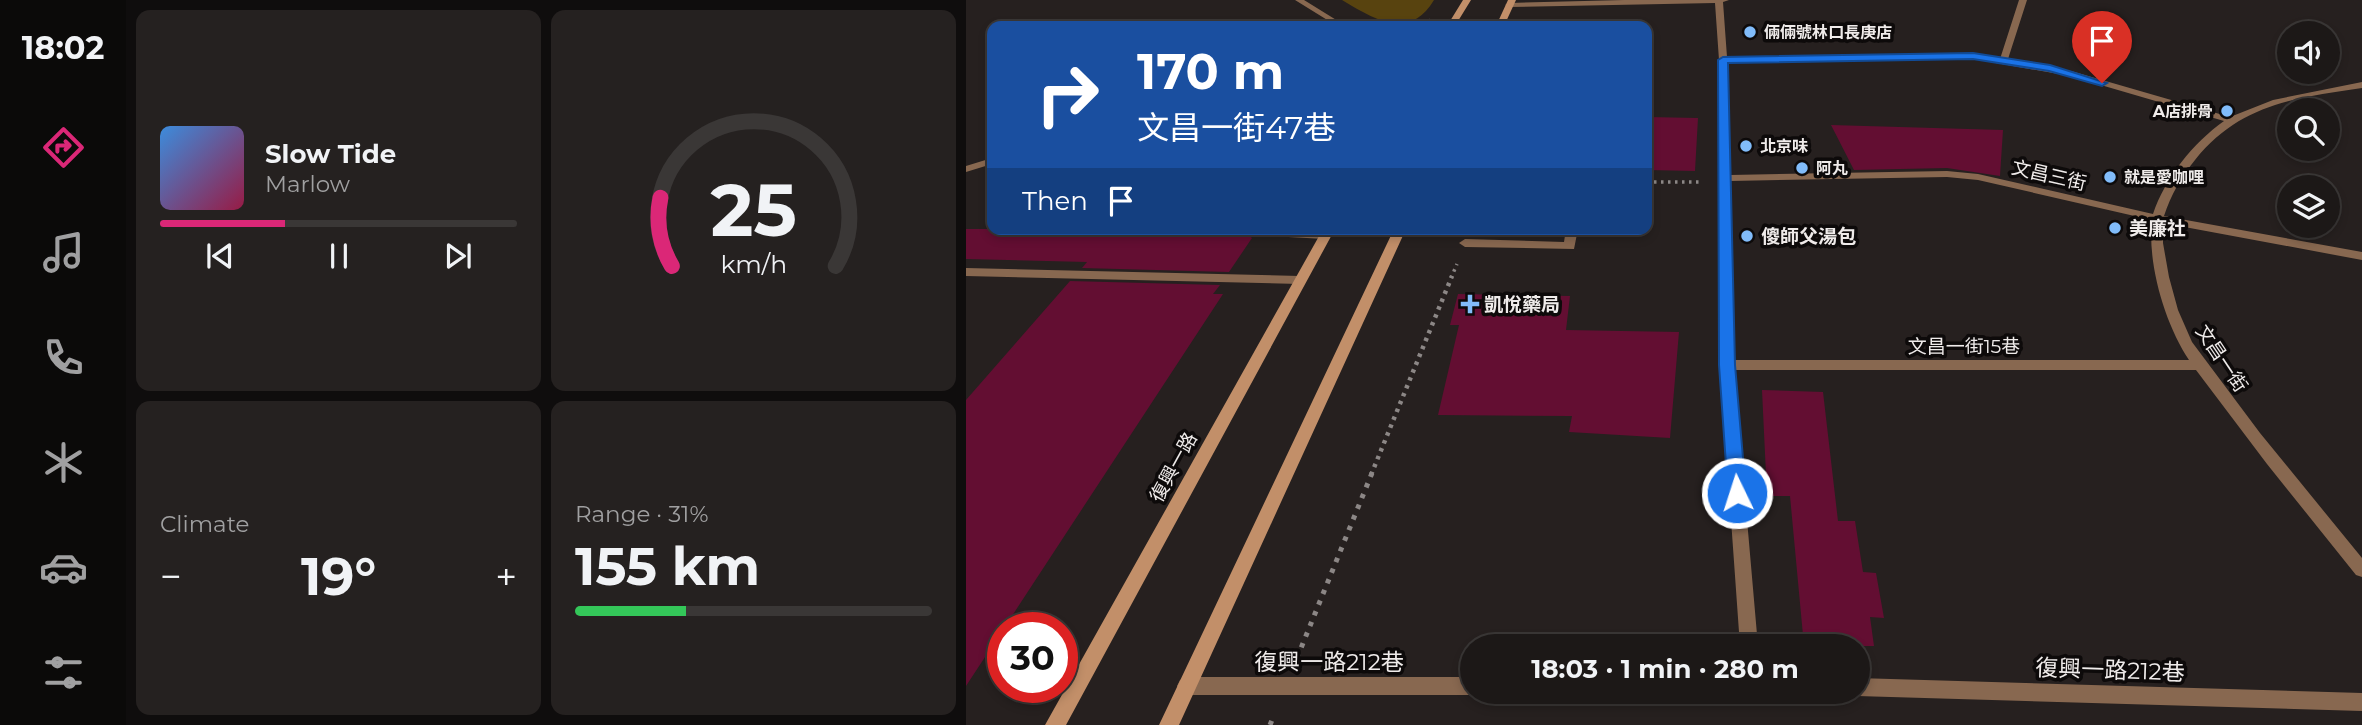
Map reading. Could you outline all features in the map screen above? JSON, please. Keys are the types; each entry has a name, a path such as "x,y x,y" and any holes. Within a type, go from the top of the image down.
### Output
{"main road":[{"path":"1454,21 1467,0"},
{"path":"1502,21 1511,2"},
{"name":"復興一路","path":"1055,725 1325,235"},
{"path":"1169,725 1397,235"}],"street":[{"path":"1299,0 1334,21"},
{"path":"1719,0 1723,60 1727,365 1748,634"},
{"path":"1511,2 1725,0"},
{"path":"2004,59 2023,0"},
{"path":"1723,60 1973,56 2004,59 2050,68 2231,120"},
{"path":"2157,218 2169,191 2191,158 2231,120 2264,107 2321,92 2362,85"},
{"path":"966,169 987,163"},
{"name":"文昌三街","path":"1724,180 1947,174 1968,176 2157,218 2362,256"},
{"name":"文昌一街","path":"2157,218 2162,281 2182,337 2247,428 2362,570"},
{"path":"1465,243 1570,246 1571,235"},
{"path":"966,272 1300,280"},
{"name":"文昌一街15巷","path":"1727,365 2202,365"},
{"name":"復興一路212巷","path":"1187,686 1460,686"},
{"name":"復興一路212巷","path":"1870,687 2362,702"}],"path":[{"path":"1652,182 1724,180"},
{"path":"1270,725 1465,243"}],"shaded area":[{"path":"1342,0 1434,0 1424,13 1410,21 1385,21"}],"building":[{"path":"1652,117 1698,118 1695,171 1652,170"},
{"path":"1831,125 2003,130 2000,176 1947,168 1854,170"},
{"path":"966,229 987,229 987,235 1248,235 1252,238 1229,272 1082,268 1087,262 966,259"},
{"path":"1070,281 1220,285 1213,294 1223,294 1015,612 987,612 987,654 966,686 966,400"},
{"path":"1458,294 1570,296 1566,330 1679,332 1670,438 1569,432 1572,416 1438,415 1459,325 1450,325"},
{"path":"1762,390 1823,392 1838,521 1855,521 1863,572 1876,573 1884,618 1870,617 1874,646 1870,646 1870,634 1803,634 1790,496 1767,496"}],"place":[{"name":"倆倆號林口長庚店","path":"1750,32"},
{"name":"A店排骨","path":"2227,111"},
{"name":"北京味","path":"1746,146"},
{"name":"阿丸","path":"1802,168"},
{"name":"就是愛咖哩","path":"2110,177"},
{"name":"美廉社","path":"2115,228"},
{"name":"傻師父湯包","path":"1747,236"},
{"name":"凱悅藥局","path":"1470,304"}],"route":[{"path":"1737,493 1727,365 1723,60 1973,56 2050,68 2102,83"}]}
